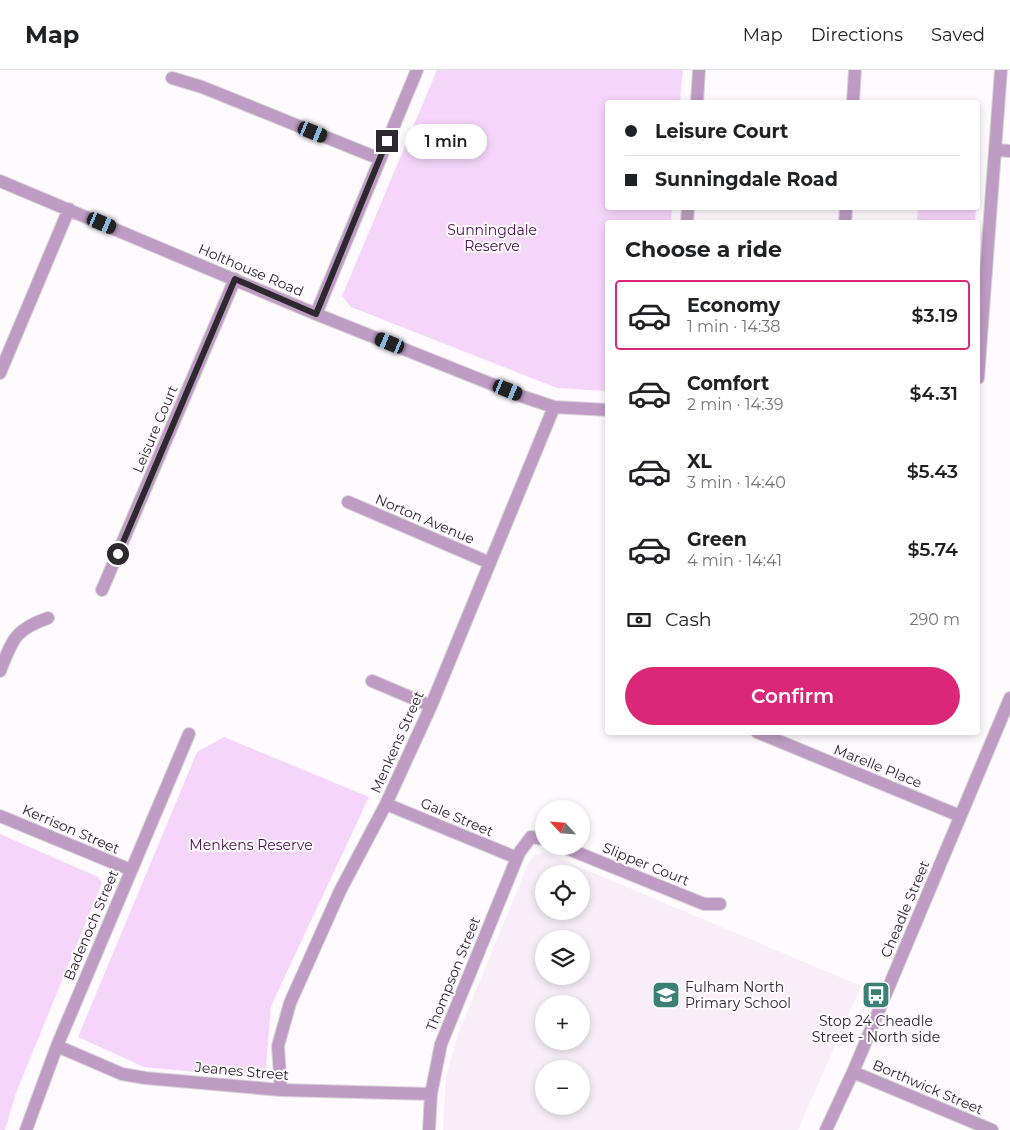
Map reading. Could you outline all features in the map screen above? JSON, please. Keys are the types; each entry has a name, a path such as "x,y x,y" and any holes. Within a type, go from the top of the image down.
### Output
{"street":[{"path":"316,314 417,70"},
{"path":"697,100 699,70"},
{"path":"853,100 855,70"},
{"path":"980,351 1001,70"},
{"path":"172,78 202,87 380,159"},
{"path":"995,150 1010,151"},
{"name":"Holthouse Road","path":"0,180 316,314 554,407 605,410"},
{"path":"0,373 6,344 68,209"},
{"name":"Leisure Court","path":"102,590 235,279"},
{"name":"Menkens Street","path":"281,1090 278,1046 290,1003 340,891 386,804 431,706 554,407"},
{"name":"Norton Avenue","path":"348,502 490,562"},
{"path":"0,672 14,639 27,625 48,618"},
{"path":"372,681 431,706"},
{"name":"Cheadle Street","path":"826,1130 853,1072 1010,698"},
{"name":"Badenoch Street","path":"26,1130 57,1046 188,734"},
{"name":"Marelle Place","path":"764,735 960,816"},
{"name":"Gale Street","path":"386,804 517,858"},
{"name":"Kerrison Street","path":"0,816 131,870"},
{"name":"Thompson Street","path":"429,1130 431,1094 441,1044 517,858 535,841"},
{"name":"Slipper Court","path":"583,855 704,904 720,904"},
{"name":"Jeanes Street","path":"57,1046 122,1074 281,1090 431,1094"},
{"name":"Borthwick Street","path":"853,1072 992,1130"}],"shaded area":[{"name":"Fulham North Primary School","path":"535,855 551,855 575,865 535,865 535,920 590,920 590,871 861,986 798,1130 443,1130 446,1077 458,1034 529,862"}],"green space":[{"name":"Sunningdale Reserve","path":"437,70 683,70 680,100 605,100 605,210 672,210 671,220 605,220 605,391 557,388 351,307 342,296"},
{"path":"918,210 976,210 975,220 917,220"},
{"name":"Menkens Reserve","path":"224,737 369,797 271,1006 265,1079 144,1067 78,1037 197,752"},
{"path":"0,834 98,877 102,883 16,1093 5,1130 0,1130"}],"place":[{"name":"Fulham North Primary School","path":"666,995"},
{"name":"Stop 24 Cheadle Street - North side","path":"876,995"}],"route":[{"path":"118,554 235,279 316,314 387,141"}]}
